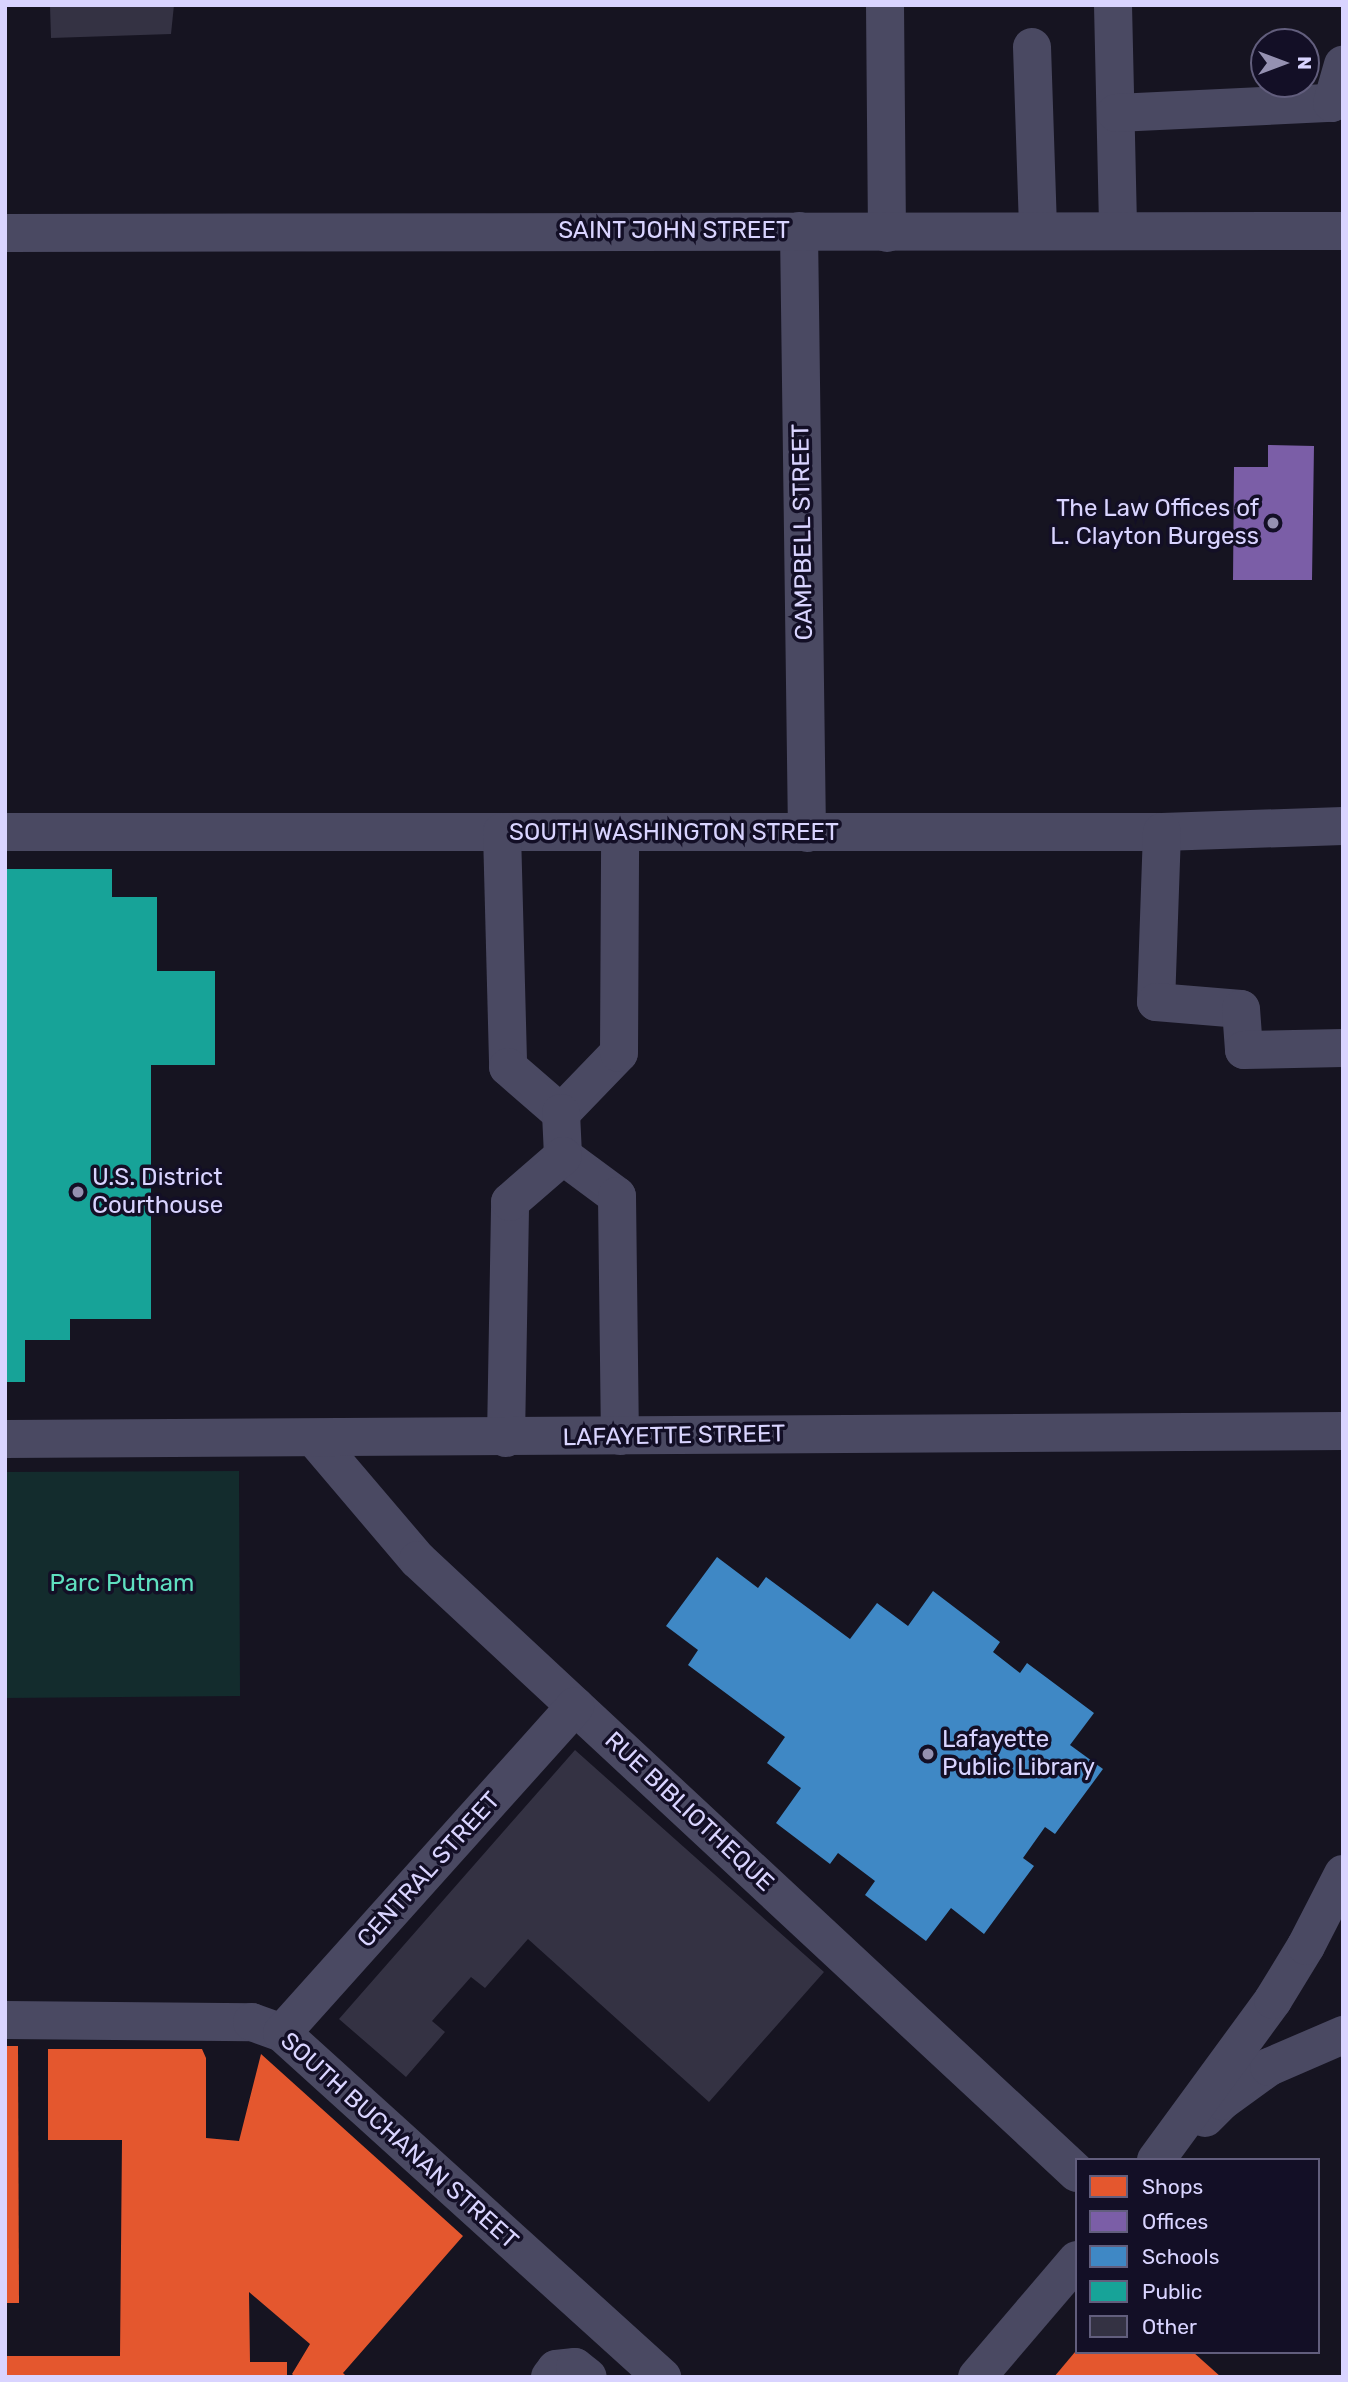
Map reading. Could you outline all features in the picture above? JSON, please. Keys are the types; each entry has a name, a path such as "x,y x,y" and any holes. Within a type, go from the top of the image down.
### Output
{"street":[{"path":"885,5 887,233"},
{"path":"1113,5 1118,231"},
{"path":"1032,47 1038,230"},
{"path":"1116,113 1332,103 1343,65"},
{"name":"CAMPBELL STREET","path":"799,230 807,833"},
{"name":"SAINT JOHN STREET","path":"5,233 1343,231"},
{"name":"SOUTH WASHINGTON STREET","path":"5,832 1162,832 1343,826"},
{"path":"502,832 508,1067 561,1113 563,1156"},
{"path":"1162,832 1156,1002 1241,1009 1244,1050 1343,1048"},
{"path":"561,1113 619,1053 621,833"},
{"path":"563,1156 617,1196 621,1436"},
{"path":"506,1438 510,1202 563,1156"},
{"name":"LAFAYETTE STREET","path":"5,1439 1343,1431"},
{"name":"RUE BIBLIOTHEQUE","path":"314,1438 418,1560 1075,2171"},
{"name":"CENTRAL STREET","path":"282,2034 575,1706"},
{"path":"1157,2158 1273,2000 1306,1946 1343,1874"},
{"name":"SOUTH BUCHANAN STREET","path":"5,2020 252,2022 282,2034 662,2377"},
{"path":"1168,2158 1222,2101 1260,2073 1326,2040 1343,2035"},
{"path":"977,2377 1075,2262"},
{"path":"550,2377 556,2369 575,2367 587,2377"}],"green space":[{"name":"Parc Putnam","path":"239,1471 240,1696 5,1698 5,1472"}],"building: Shops":[{"path":"5,2046 18,2046 19,2303 5,2303"},
{"path":"48,2049 202,2049 206,2058 206,2138 239,2141 261,2054 463,2236 343,2373 347,2377 295,2377 292,2374 310,2344 249,2292 250,2362 287,2362 287,2377 5,2377 5,2356 120,2356 122,2140 48,2140"},
{"path":"1075,2352 1195,2354 1221,2377 1054,2377"}],"building: Offices":[{"name":"The Law Offices of L. Clayton Burgess","path":"1268,445 1314,446 1312,580 1233,580 1234,467 1268,467"}],"building: Schools":[{"name":"Lafayette Public Library","path":"717,1557 758,1588 766,1577 850,1639 877,1603 908,1626 933,1591 1000,1642 993,1652 1020,1673 1027,1663 1094,1713 1070,1745 1103,1769 1055,1834 1045,1827 1023,1858 1034,1866 984,1934 951,1908 926,1941 865,1895 875,1881 838,1853 830,1864 776,1823 801,1788 767,1763 785,1737 688,1665 698,1650 666,1626"}],"building: Public":[{"name":"U.S. District Courthouse","path":"5,869 112,869 112,897 157,897 157,971 215,971 215,1065 151,1065 151,1319 70,1319 70,1340 25,1340 25,1382 5,1382"}],"building: Other":[{"path":"50,5 174,5 171,34 51,38"},
{"path":"575,1750 824,1972 709,2102 528,1939 485,1988 471,1977 432,2021 445,2032 406,2077 339,2019"}],"place":[{"name":"The Law Offices of L. Clayton Burgess","path":"1273,523"},
{"name":"U.S. District Courthouse","path":"78,1192"},
{"name":"Lafayette Public Library","path":"928,1754"}]}
